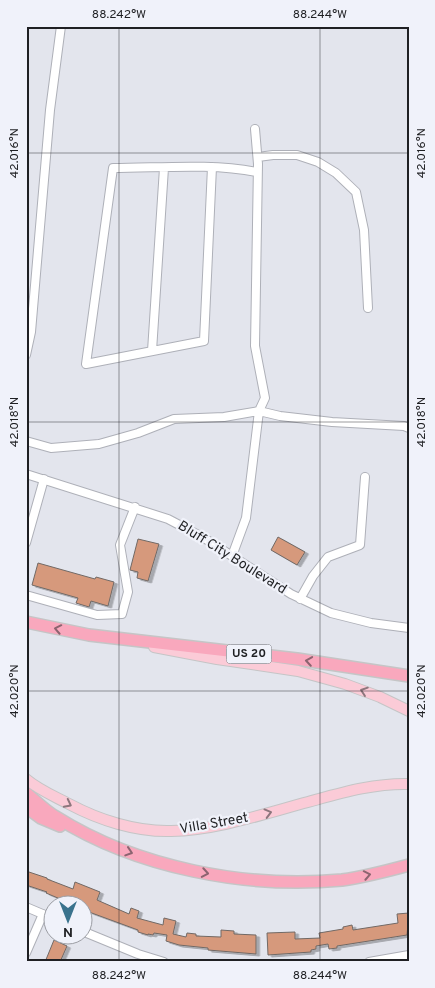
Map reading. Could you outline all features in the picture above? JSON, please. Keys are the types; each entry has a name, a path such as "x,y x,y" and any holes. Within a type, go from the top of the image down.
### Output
{"highway":[{"name":"US 20","path":"26,622 89,635 297,659 409,676"},
{"path":"26,793 55,817 103,843"},
{"path":"26,807 41,818 103,843 200,873 248,880 296,882 343,880 384,872 409,864"}],"main road":[{"path":"89,635 298,672 345,684 380,697 409,711"},
{"name":"Villa Street","path":"26,779 38,788 91,816 134,828 169,831 209,828 354,790 394,784 409,784"}],"street":[{"path":"26,356 32,332 50,110 61,26"},
{"path":"232,556 246,518 259,412 265,398 255,346 258,158 255,129"},
{"path":"258,158 273,155 297,155 318,162 336,173 356,192 364,230 368,308"},
{"path":"212,167 204,341 86,364 113,168 164,168 212,167 233,167 257,172"},
{"path":"152,351 164,168"},
{"path":"26,441 51,448 99,444 138,433 174,419 224,417 259,412 280,416 404,426 409,428"},
{"name":"Bluff City Boulevard","path":"26,474 168,519 187,528 300,598 331,612 389,627 408,625"},
{"path":"300,598 313,576 328,557 360,544 365,477"},
{"path":"26,543 30,513 44,479"},
{"path":"26,594 97,615 122,614 128,592 120,545 135,507"},
{"path":"26,907 42,914"},
{"path":"26,953 42,916"},
{"path":"92,935 163,962"},
{"path":"369,962 409,955"}],"building":[{"path":"278,537 305,552 297,565 271,550"},
{"path":"138,539 159,544 148,581 137,578 138,572 130,570"},
{"path":"38,563 95,579 96,577 114,582 108,606 91,601 89,607 76,603 78,598 32,585"},
{"path":"26,871 73,889 75,882 100,892 97,900 129,914 131,908 139,911 137,918 163,925 164,918 176,921 173,934 186,937 187,933 196,934 196,936 221,937 221,930 234,931 234,934 256,935 256,954 208,950 208,948 179,945 166,941 167,935 154,933 153,935 148,935 92,913 92,896 53,896 26,885"},
{"path":"409,913 407,935 337,946 337,948 329,949 328,944 316,946 316,949 311,950 311,952 268,955 267,933 295,932 295,939 320,938 319,933 343,929 343,927 352,925 353,930 398,923 397,914"},
{"path":"52,946 67,946 60,962 45,962"}]}
